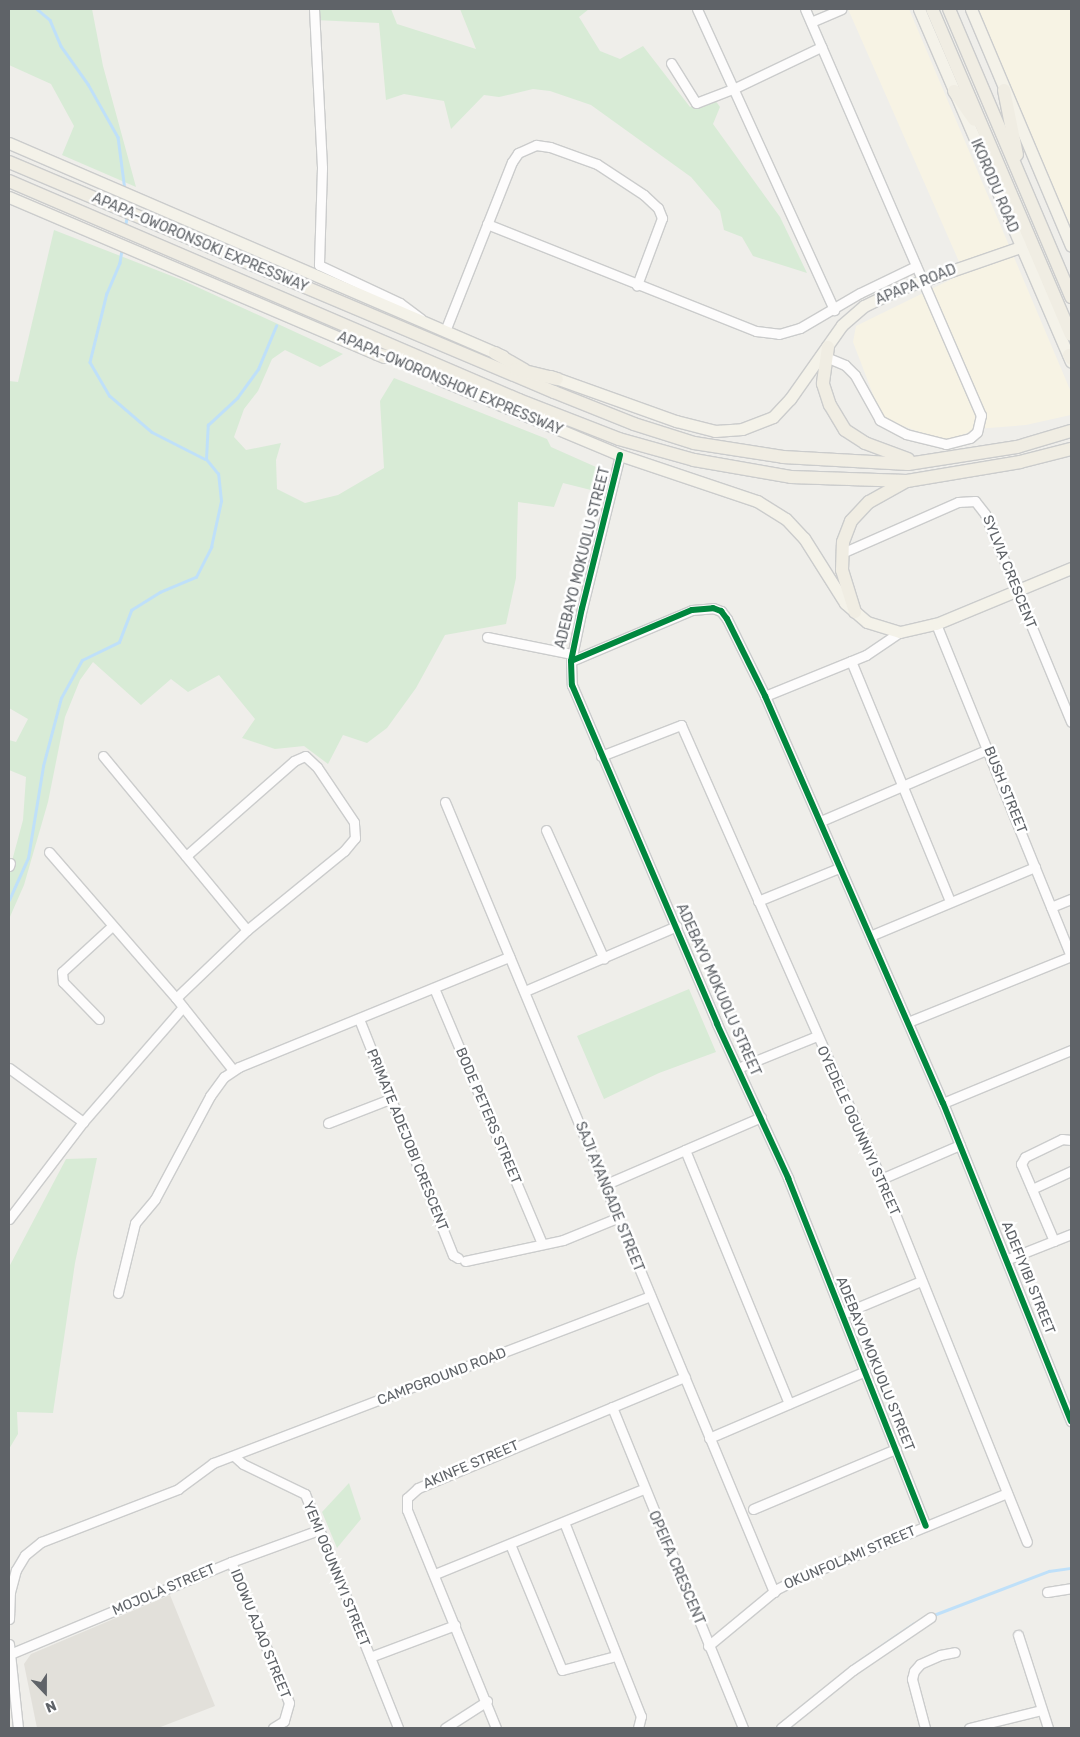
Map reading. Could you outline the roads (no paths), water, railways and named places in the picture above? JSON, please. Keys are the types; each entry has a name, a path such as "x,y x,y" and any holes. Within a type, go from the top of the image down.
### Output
{"highway":[{"name":"IKORODU ROAD","path":"932,9 1071,335"},
{"name":"IKORODU ROAD","path":"949,9 1071,297"},
{"path":"954,90 995,153"},
{"path":"1004,90 1022,182"},
{"name":"APAPA-OWORONSOKI EXPRESSWAY","path":"9,162 391,324 468,354"},
{"name":"APAPA-OWORONSOKI EXPRESSWAY","path":"9,181 383,340"},
{"path":"383,340 413,362"},
{"name":"APAPA-OWORONSHOKI EXPRESSWAY","path":"383,340 449,376 619,438 694,460 791,477 907,481 1020,462 1071,449"},
{"path":"495,352 526,371 554,392"},
{"path":"827,352 823,384 830,404 845,430 865,444 920,462"},
{"path":"377,354 413,362 449,376"},
{"path":"468,354 557,379"},
{"path":"468,354 554,392 634,424 694,443 734,451 849,462 920,462 1017,447 1071,431"},
{"path":"855,612 842,570 842,553 851,520 869,502 907,481"}],"main road":[{"name":"IKORODU ROAD","path":"919,9 1020,247 1071,358"},
{"path":"971,9 1071,245"},
{"path":"12,145 398,309 557,379 676,421 715,431 742,429 773,417 790,400 827,352"},
{"name":"APAPA-OWORONSHOKI EXPRESSWAY","path":"9,197 377,354 449,376 620,455 757,501 786,519 804,538 832,585 855,612 868,622 900,632"},
{"name":"APAPA ROAD","path":"827,352 842,326 859,311 921,281 1020,247"},
{"path":"900,632 936,624 1071,568"}],"street":[{"path":"314,9 322,168 319,265 400,302 422,321"},
{"path":"697,9 834,310"},
{"path":"805,9 921,281 981,415 977,432 970,438 940,443 906,434 880,420 855,375 827,352"},
{"path":"811,22 841,9"},
{"path":"671,63 696,103 734,89 821,47"},
{"path":"446,331 512,162 525,149 536,145 550,147 597,164 644,195 658,208 662,218 637,285"},
{"path":"487,224 756,332 780,334 800,328 834,310 860,293 916,266"},
{"name":"ADEBAYO MOKUOLU STREET","path":"620,455 572,657 572,685 601,756 761,1117 926,1526"},
{"name":"SYLVIA CRESCENT","path":"842,553 958,502 975,502 985,514 1071,722"},
{"name":"ADEFIYIBI STREET","path":"572,657 692,610 713,608 727,619 766,696 839,868 943,1103 1008,1259 1071,1421"},
{"name":"BUSH STREET","path":"936,624 1071,956"},
{"path":"766,696 866,655 900,632"},
{"path":"487,637 572,657"},
{"path":"851,661 950,901"},
{"name":"OYEDELE OGUNNIYI STREET","path":"601,756 681,725 880,1179 1026,1542"},
{"path":"820,821 988,749"},
{"path":"103,756 247,930"},
{"path":"176,998 247,930 344,851 355,838 354,822 312,760 305,756 294,761 186,856"},
{"name":"SAJI AYANGADE STREET","path":"445,802 774,1592"},
{"path":"546,830 604,959"},
{"path":"49,852 176,998 232,1070"},
{"path":"870,936 1035,867"},
{"path":"758,901 839,868"},
{"path":"1051,907 1071,899"},
{"path":"99,1019 63,982 62,972 112,926"},
{"path":"525,992 676,926"},
{"path":"118,1293 135,1223 155,1199 218,1084 232,1070 509,956"},
{"path":"908,1022 1071,956"},
{"name":"BODE PETERS STREET","path":"434,988 542,1244"},
{"path":"9,1219 83,1122 183,1007"},
{"name":"PRIMATE ADEJOBI CRESCENT","path":"359,1019 453,1255 461,1260 542,1244"},
{"path":"738,1068 817,1036"},
{"path":"943,1103 1071,1050"},
{"path":"9,1068 83,1122"},
{"path":"328,1123 390,1098"},
{"path":"604,1185 761,1117"},
{"path":"1054,1241 1022,1169 1022,1160 1062,1139 1071,1140"},
{"path":"880,1179 960,1145"},
{"path":"685,1150 789,1404"},
{"path":"1032,1189 1071,1171"},
{"path":"542,1244 563,1240 617,1218"},
{"path":"1008,1259 1071,1234"},
{"path":"842,1314 921,1281"},
{"name":"CAMPGROUND ROAD","path":"9,1619 10,1592 16,1570 33,1547 50,1538 171,1492 214,1463 650,1296"},
{"path":"709,1438 865,1372"},
{"name":"AKINFE STREET","path":"496,1728 487,1700 405,1503 411,1493 539,1436 684,1377"},
{"name":"OPEIFA CRESCENT","path":"612,1407 643,1489 743,1728"},
{"path":"753,1510 896,1449"},
{"name":"YEMI OGUNNIYI STREET","path":"234,1456 243,1464 305,1494 398,1728"},
{"path":"435,1574 643,1489"},
{"name":"OKUNFOLAMI STREET","path":"708,1646 774,1592 812,1572 1007,1493"},
{"path":"564,1522 641,1716 638,1728"},
{"name":"MOJOLA STREET","path":"9,1649 231,1562 319,1530"},
{"path":"510,1544 562,1670 616,1656"},
{"name":"IDOWU AJAO STREET","path":"231,1562 289,1703 284,1721 273,1728"},
{"path":"1047,1592 1071,1588"},
{"path":"780,1728 853,1670 931,1617"},
{"path":"370,1657 455,1625"},
{"path":"1018,1635 1048,1728"},
{"path":"9,1649 18,1728"},
{"path":"925,1728 912,1679 914,1671 926,1661 955,1652"},
{"path":"445,1728 487,1700"},
{"path":"969,1728 1042,1710"}],"waterway":[{"path":"37,9 50,20 61,46 88,84 118,137 125,190"},
{"path":"125,227 127,215"},
{"path":"122,250 120,263 107,293 90,362 110,396 152,432 205,459"},
{"path":"9,900 28,858 43,766 61,698 82,660 119,642 131,610 160,592 196,577 211,547 221,501 218,474 206,459 208,425 237,398 258,369 276,326"},
{"path":"931,1616 1049,1571 1071,1568"},
{"path":"849,1668 913,1624"}]}
